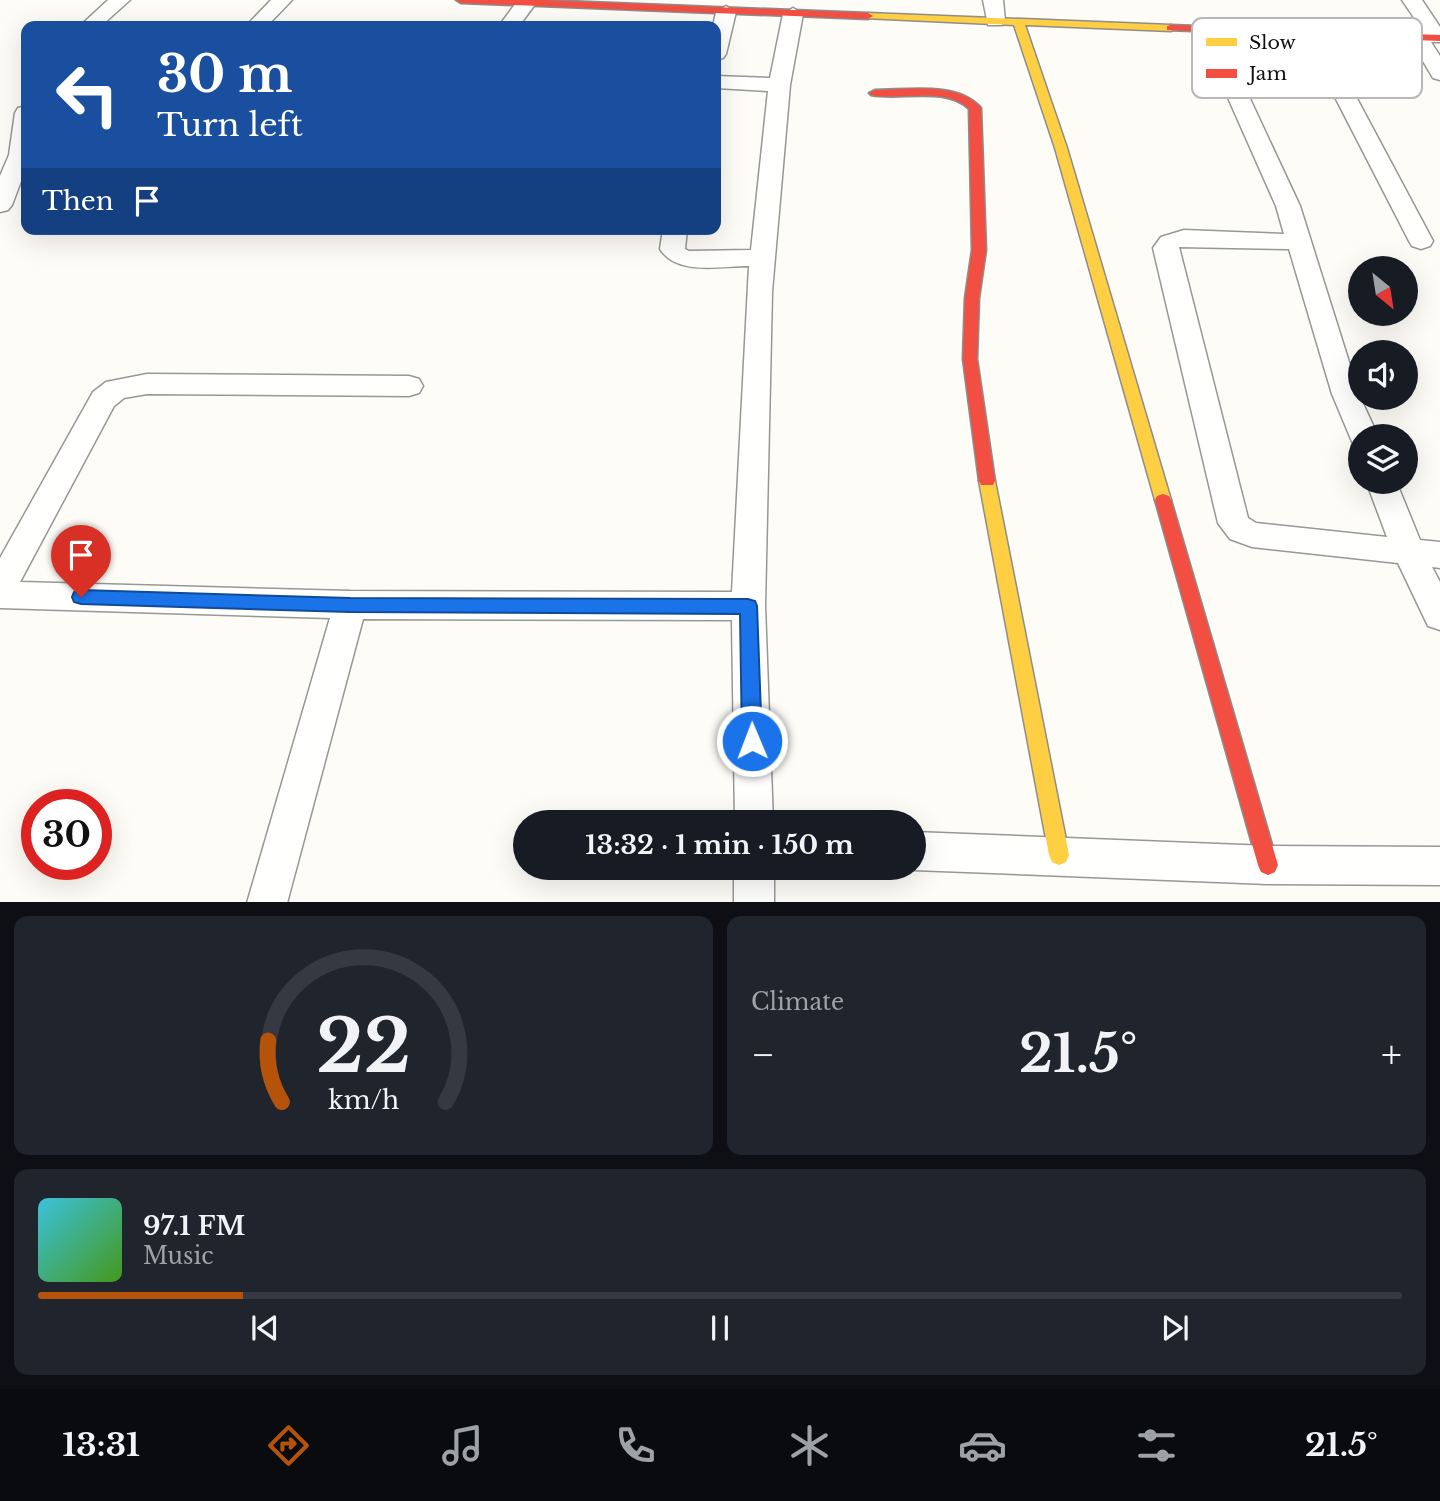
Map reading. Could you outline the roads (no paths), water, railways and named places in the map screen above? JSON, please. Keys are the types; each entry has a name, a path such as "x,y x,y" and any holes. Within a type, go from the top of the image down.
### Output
{"street":[{"path":"96,21 120,0"},
{"path":"261,21 282,0"},
{"path":"461,0 1192,27"},
{"path":"993,0 995,21"},
{"path":"1412,0 1422,18"},
{"path":"513,21 526,3"},
{"path":"721,33 726,12"},
{"path":"754,810 748,606 759,292 779,85 793,14"},
{"path":"1422,18 1432,37 1440,74"},
{"path":"1017,21 1065,160 1268,865"},
{"path":"721,82 779,85"},
{"path":"875,93 955,95 971,102 975,108 979,250 972,298 972,371 981,447 1059,855"},
{"path":"1239,98 1267,158 1300,242 1346,394 1358,424"},
{"path":"1344,98 1421,241"},
{"path":"0,205 21,148"},
{"path":"674,235 672,249 685,259 763,258"},
{"path":"1300,242 1184,238 1170,242 1165,248 1230,514 1241,530 1252,535 1425,554"},
{"path":"0,589 103,399 116,389 147,384 409,386"},
{"path":"1389,494 1425,554 1440,616"},
{"path":"0,595 350,605 748,606"},
{"path":"267,902 350,605"},
{"path":"926,851 1268,865 1440,866"},
{"path":"754,880 754,902"}]}
